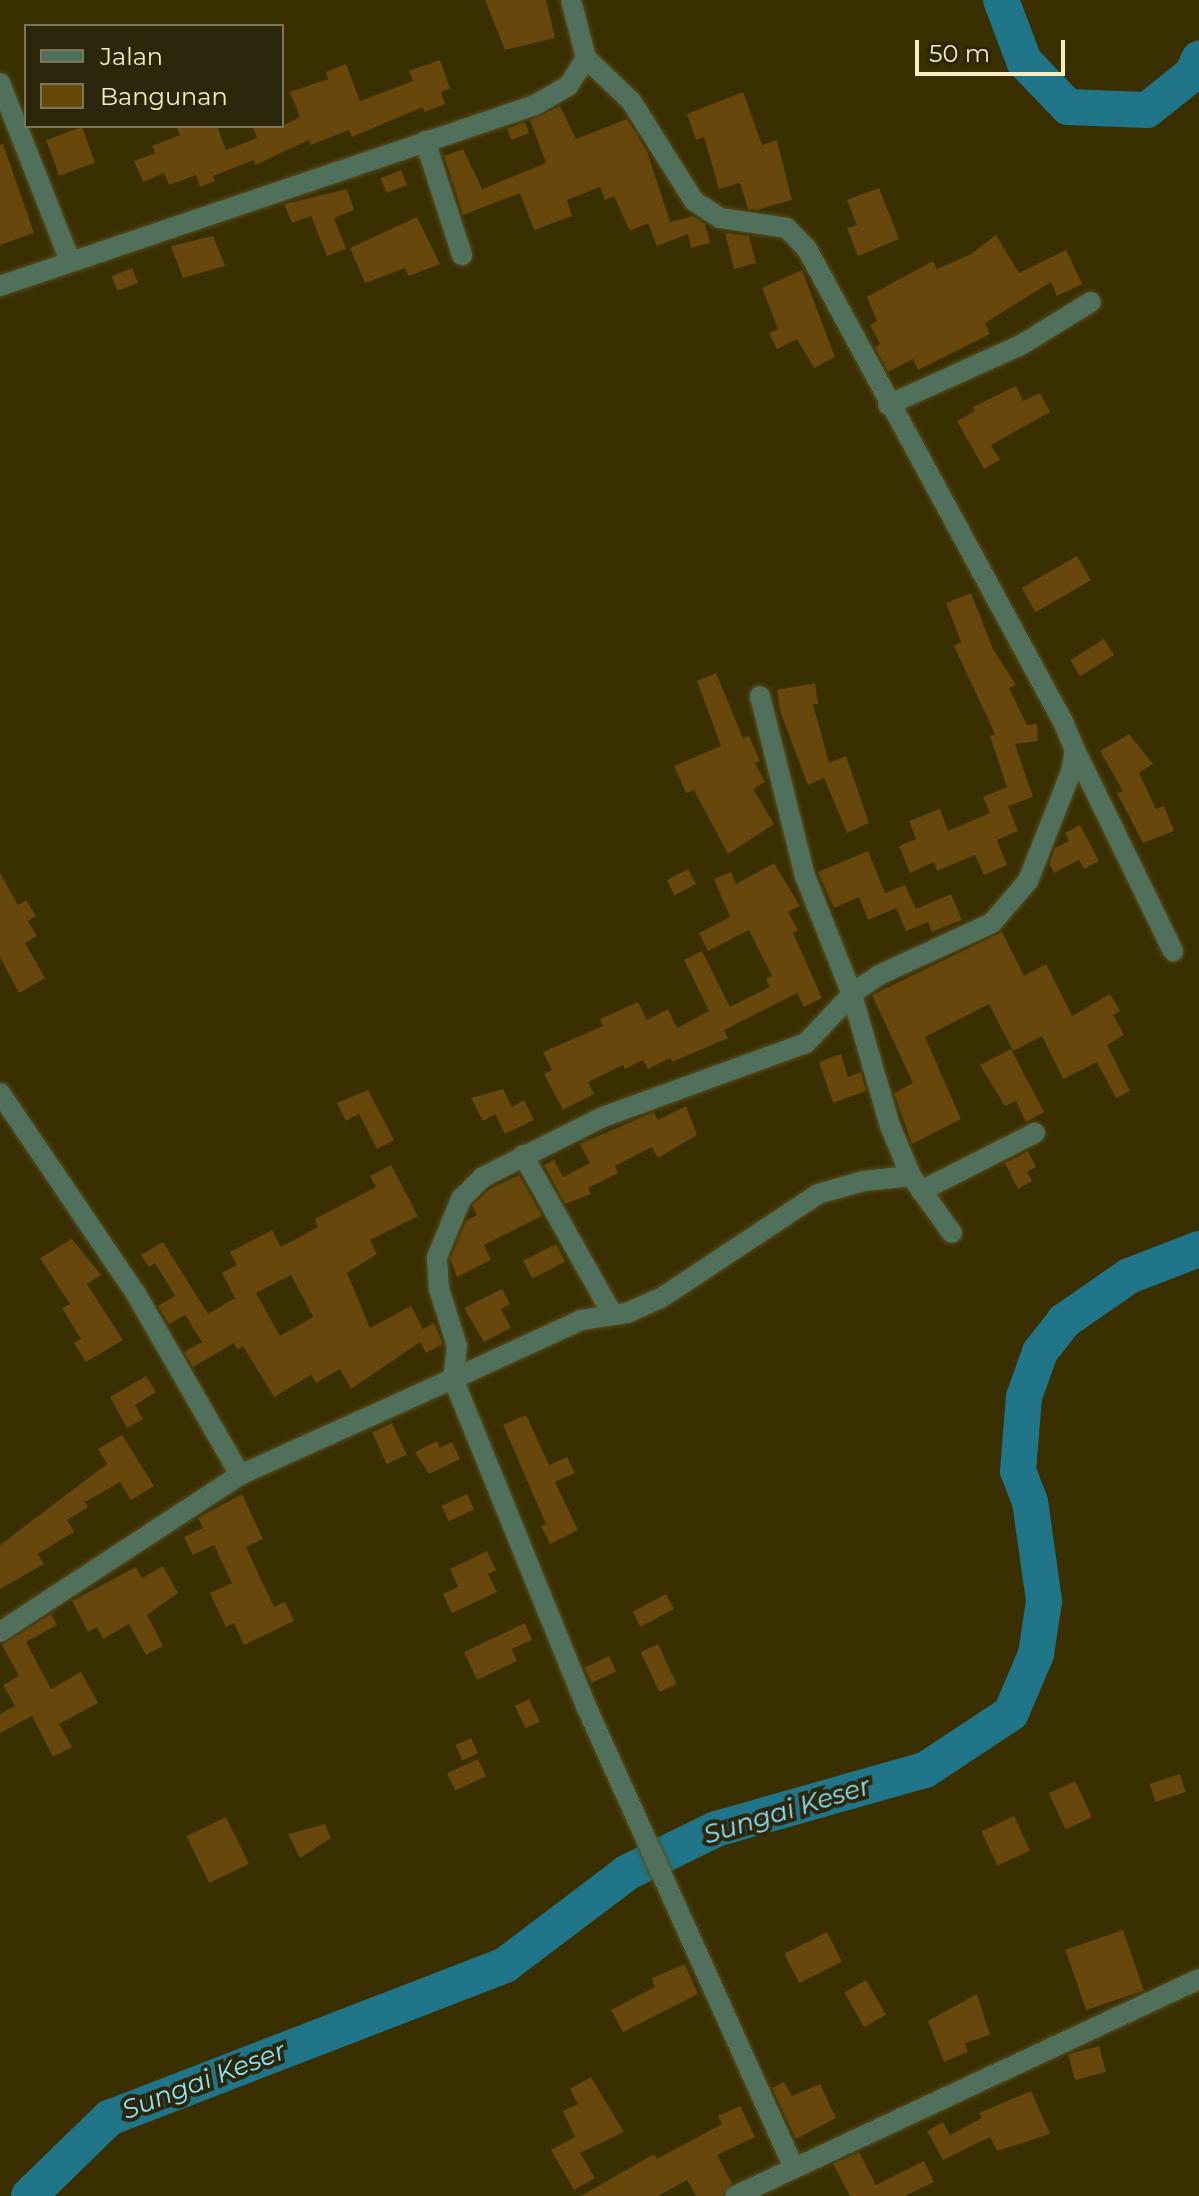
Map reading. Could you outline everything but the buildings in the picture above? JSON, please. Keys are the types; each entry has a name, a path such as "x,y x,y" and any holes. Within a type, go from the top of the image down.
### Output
{"street":[{"path":"571,0 586,58 631,101 686,192 705,210 720,218 775,224 797,235 888,405 964,532 1173,951"},
{"path":"0,286 555,95 569,85 586,58"},
{"path":"0,83 70,261"},
{"path":"425,141 462,255"},
{"path":"888,405 1021,345 1091,302"},
{"path":"760,696 805,876 852,995 890,1126 916,1183 952,1233"},
{"path":"794,2168 633,1811 453,1379 457,1346 439,1289 437,1257 445,1227 461,1199 483,1177 603,1117 806,1043 852,995 879,975 992,923 1009,910 1028,881 1075,750"},
{"path":"0,1093 136,1294 240,1475"},
{"path":"0,1632 240,1475 581,1320 638,1309 670,1293 782,1213 818,1194 864,1181 916,1183 1035,1133"},
{"path":"523,1155 611,1312"},
{"path":"735,2196 1199,1979"}],"waterway":[{"path":"1001,0 1024,61 1068,107 1147,110 1192,74 1199,59"},
{"name":"Sungai Keser","path":"29,2196 109,2118 505,1965 628,1872 716,1829 925,1770 1011,1713 1036,1654 1044,1601 1030,1502 1018,1471 1024,1397 1040,1352 1064,1321 1129,1276 1199,1249"}]}
